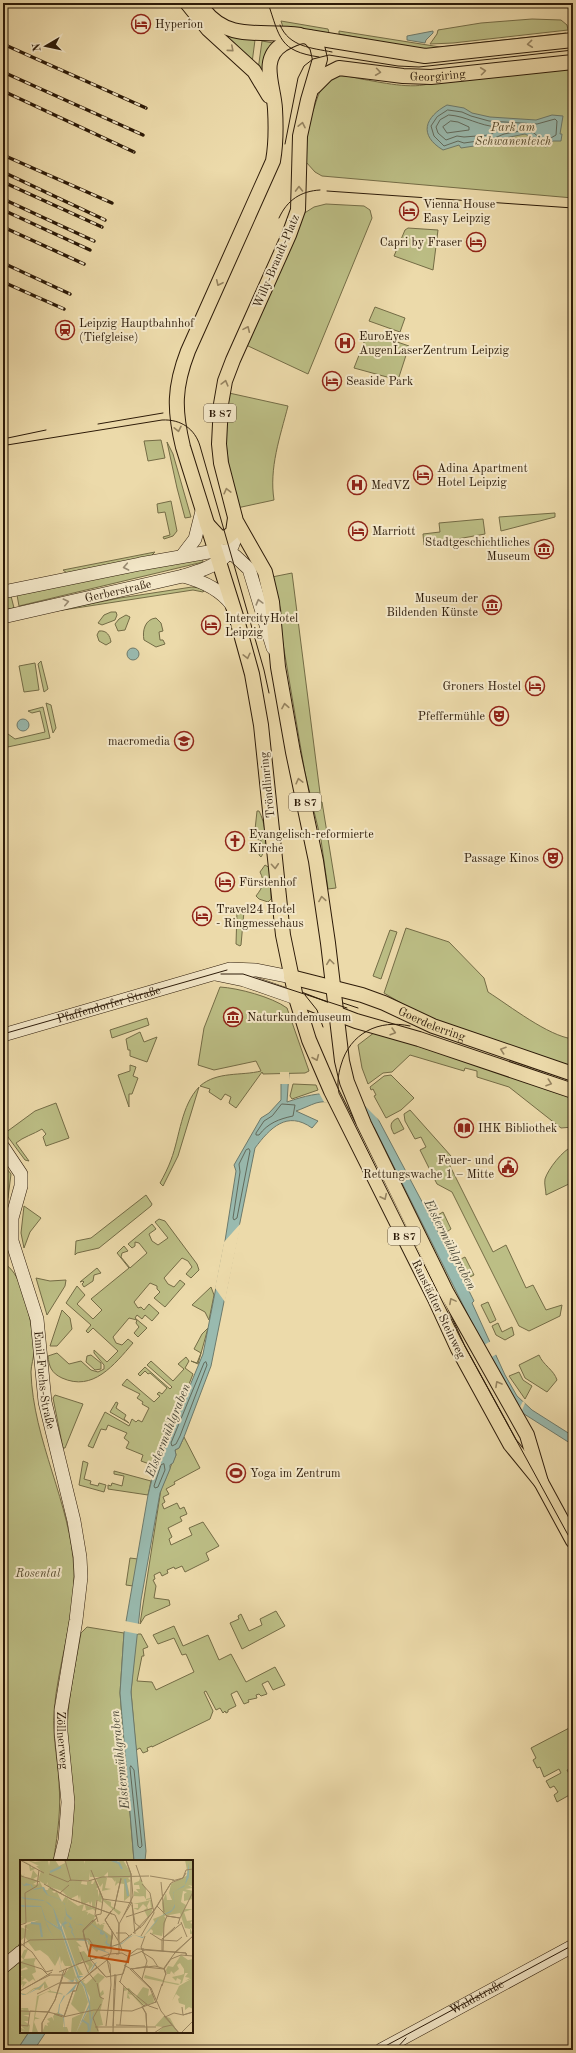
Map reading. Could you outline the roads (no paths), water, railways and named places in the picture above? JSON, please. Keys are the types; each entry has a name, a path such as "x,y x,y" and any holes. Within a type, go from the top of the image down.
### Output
{"main road":[{"name":"B 87","path":"187,3 213,33 248,64 267,91 275,117 275,146 270,169 188,351 177,384 175,403 177,422 183,447 210,537 228,554"},
{"name":"Georgiring","path":"199,3 214,22 231,30 306,36 425,56 573,40"},
{"name":"Willy-Brandt-Platz","path":"228,554 236,536 236,520 221,463 219,422 222,396 233,360 290,235 296,218 299,200 300,136 311,91 319,68 320,57 317,46 306,36"},
{"path":"275,117 274,95 269,70 270,59 273,53 282,45 306,36"},
{"name":"Georgiring","path":"311,91 324,77 339,68 403,76 431,77 573,62"},
{"path":"204,516 219,537 225,538 233,532 236,520"},
{"path":"182,556 195,539 204,516"},
{"name":"B 87","path":"236,520 266,578 274,613 278,666 293,752 314,853 337,1014"},
{"path":"228,554 248,567 278,666"},
{"name":"Gerberstraße","path":"3,592 182,556 228,554"},
{"name":"Gerberstraße","path":"3,616 183,576 209,568 228,554"},
{"name":"Tröndlinring","path":"228,554 223,576 252,674 259,712 279,906 296,998"},
{"path":"183,576 214,588 223,594 232,605"},
{"name":"Pfaffendorfer Straße","path":"3,1035 230,969 242,968 291,977"},
{"name":"Pfaffendorfer Straße","path":"215,974 244,980 296,998"},
{"name":"Goerdelerring","path":"291,977 333,987 384,1003 433,1026 573,1074"},
{"name":"Goerdelerring","path":"296,998 366,1024 419,1039 573,1091"},
{"name":"Ranstädter Steinweg","path":"296,998 309,1040 335,1098 435,1299 458,1349 510,1444 529,1459"},
{"name":"Ranstädter Steinweg","path":"337,1014 342,1061 352,1097 358,1112 448,1293 527,1435 529,1459"},
{"name":"Emil-Fuchs-Straße","path":"3,1147 21,1174 21,1186 12,1218 12,1241 36,1319 45,1402 78,1542 81,1577 76,1620"},
{"name":"B 87","path":"529,1459 573,1541"},
{"name":"Zöllnerweg","path":"60,1860 65,1840 68,1802 61,1732 61,1710 76,1620"},
{"name":"Waldstraße","path":"381,2050 573,1946"},
{"path":"3,1967 20,1953"}],"water":[{"path":"433,31 425,43 407,40 407,36"},
{"path":"447,105 464,108 472,113 490,117 536,120 552,115 563,116 560,134 562,134 561,141 553,141 545,147 538,141 525,134 505,138 494,143 461,148 459,145 443,150 430,138 427,132 427,126 434,115"},
{"path":"131,648 135,648 139,654 135,660 131,660 127,656 127,652"},
{"path":"21,719 25,719 29,725 25,731 21,731 17,727 17,723"},
{"path":"281,1073 289,1073 287,1102 312,1095 335,1094 356,1100 367,1107 377,1117 461,1275 474,1301 472,1303 505,1375 517,1396 532,1410 573,1436 573,1445 521,1412 476,1331 374,1127 369,1121 348,1107 332,1102 324,1102 316,1103 296,1111 318,1121 312,1128 303,1123 287,1121 273,1128 255,1148 211,1366 184,1437 179,1448 175,1450 176,1455 173,1463 170,1465 170,1469 160,1493 141,1600 131,1692 146,1851 145,1860 134,1860 120,1693 124,1633 148,1495 153,1475 203,1354 225,1241 236,1171 234,1165 261,1118 269,1113 281,1100"},
{"path":"28,2033 45,2033 34,2050 17,2050"}],"tram line":[{"path":"268,3 279,34 288,47 296,51 319,57"},
{"path":"280,25 289,38 295,42 309,48 332,52"},
{"path":"285,144 298,78 304,66 313,59 329,55 398,66 419,67 573,50"},
{"path":"279,218 290,201 307,192 320,190"},
{"path":"327,191 573,208"},
{"path":"98,424 163,413"},
{"path":"7,445 162,420 181,423 191,430 200,446 264,670 269,693"},
{"path":"3,439 46,430"},
{"path":"3,1034 227,970"},
{"path":"221,974 243,974 347,1008"},
{"path":"305,995 317,1010 323,1027"},
{"path":"343,1003 358,1008"},
{"path":"410,1026 399,1024 377,1027 367,1031 351,1044 345,1054 339,1072 339,1093 461,1339 573,1544"},
{"path":"378,2050 573,1945"},
{"path":"395,2050 406,2038"}],"railway":[{"path":"3,44 146,108"},
{"path":"3,72 143,135"},
{"path":"3,91 134,152"},
{"path":"3,155 112,203"},
{"path":"3,172 105,220"},
{"path":"3,182 102,227"},
{"path":"3,199 94,241"},
{"path":"3,210 90,250"},
{"path":"3,227 84,264"},
{"path":"3,263 70,294"},
{"path":"3,282 64,309"}],"place":[{"name":"Hyperion","path":"141,24"},
{"name":"Vienna House Easy Leipzig","path":"409,211"},
{"name":"Capri by Fraser","path":"476,242"},
{"name":"Leipzig Hauptbahnhof (Tiefgleise)","path":"65,330"},
{"name":"EuroEyes AugenLaserZentrum Leipzig","path":"345,343"},
{"name":"Seaside Park","path":"332,381"},
{"name":"Adina Apartment Hotel Leipzig","path":"423,475"},
{"name":"MedVZ","path":"357,485"},
{"name":"Marriott","path":"358,531"},
{"name":"Stadtgeschichtliches Museum","path":"544,549"},
{"name":"Museum der Bildenden Künste","path":"492,605"},
{"name":"IntercityHotel Leipzig","path":"211,625"},
{"name":"Groners Hostel","path":"535,686"},
{"name":"Pfeffermühle","path":"499,716"},
{"name":"macromedia","path":"184,741"},
{"name":"Evangelisch-reformierte Kirche","path":"235,841"},
{"name":"Passage Kinos","path":"553,858"},
{"name":"Fürstenhof","path":"225,882"},
{"name":"Travel24 Hotel - Ringmessehaus","path":"202,916"},
{"name":"Naturkundemuseum","path":"233,1017"},
{"name":"IHK Bibliothek","path":"464,1128"},
{"name":"Feuer- und Rettungswache 1 – Mitte","path":"508,1167"},
{"name":"Yoga im Zentrum","path":"236,1473"}],"park label":[{"name":"Park am Schwanenteich","path":"513,134"},
{"name":"Rosental","path":"38,1573"}],"water label":[{"name":"Elstermühlgraben","path":"451,1244"},
{"name":"Elstermühlgraben","path":"167,1430"},
{"name":"Elstermühlgraben","path":"119,1760"}]}
